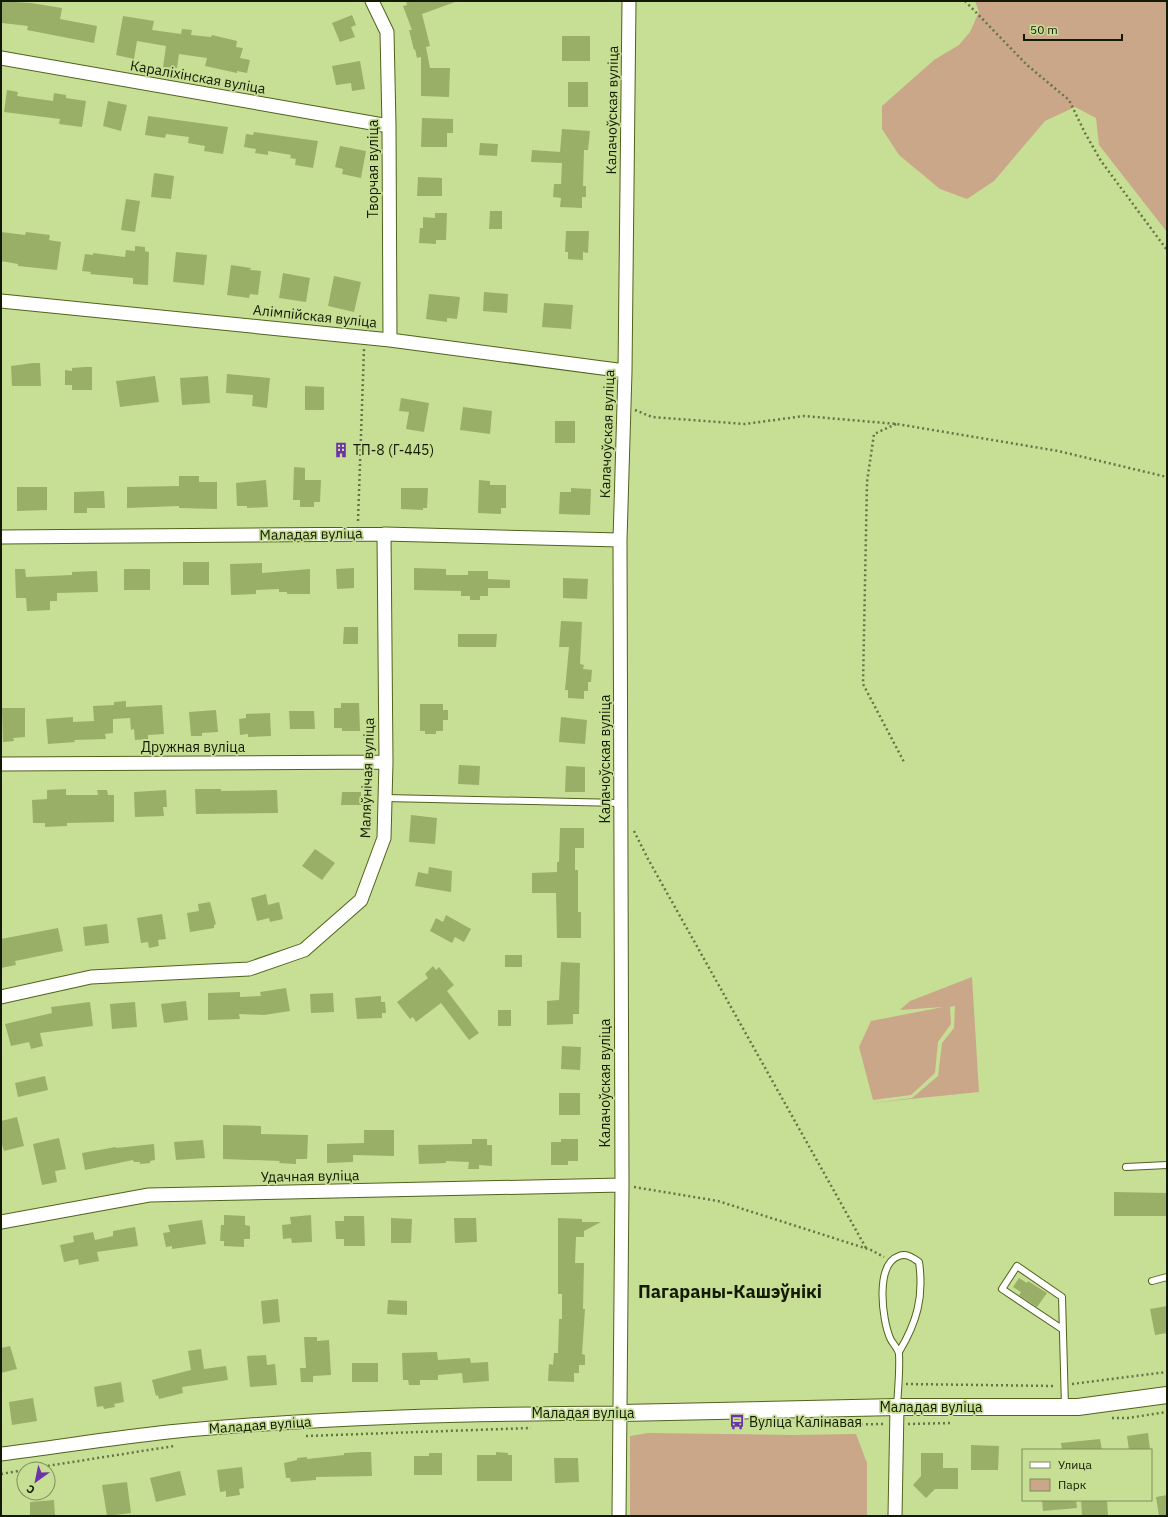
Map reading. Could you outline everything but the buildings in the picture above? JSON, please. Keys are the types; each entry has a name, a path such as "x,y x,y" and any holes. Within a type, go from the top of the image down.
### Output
{"street":[{"name":"Творчая вуліца","path":"372,1 387,32 390,340"},
{"name":"Калачоўская вуліца","path":"619,1516 622,1185 620,540 625,371 629,1"},
{"name":"Караліхінская вуліца","path":"1,58 389,126"},
{"name":"Алімпійская вуліца","path":"1,301 364,337 625,371"},
{"name":"Маладая вуліца","path":"1,537 384,534 620,540"},
{"name":"Маляўнічая вуліца","path":"1,997 91,977 249,968 304,950 362,900 384,838 386,762 384,534"},
{"name":"Дружная вуліца","path":"1,764 386,762"},
{"name":"Удачная вуліца","path":"1,1222 149,1195 622,1185"},
{"name":"Маладая вуліца","path":"1,1454 168,1432 314,1421 499,1414 897,1407 1065,1407 1167,1395"},
{"path":"895,1516 897,1407"}],"lane":[{"path":"385,798 621,803"},
{"path":"1126,1167 1167,1165"},
{"path":"897,1407 899,1352 911,1332 917,1314 920,1294 920,1272 918,1262 909,1255 900,1255 891,1261 886,1270 883,1282 883,1296 890,1338 899,1352"},
{"path":"1062,1329 1002,1289 1017,1266 1062,1297 1065,1407"},
{"path":"1152,1281 1167,1278"}],"path":[{"path":"965,1 1027,65 1069,100 1085,133 1102,161 1167,250"},
{"path":"357,534 364,337"},
{"path":"624,406 652,417 745,424 804,416 897,424 1058,451 1167,477"},
{"path":"897,424 874,434 867,482 863,684 904,762"},
{"path":"631,824 652,866 866,1248"},
{"path":"622,1185 718,1201 866,1248 891,1261"},
{"path":"898,1384 1064,1385 1167,1372"},
{"path":"1105,1418 1128,1418 1167,1412"},
{"path":"802,1425 958,1422"},
{"path":"299,1436 534,1428"},
{"path":"56,1465 182,1445"},
{"path":"1,1474 16,1471"}],"green space":[{"path":"975,1 1167,1 1167,232 1099,145 1096,118 1075,107 1045,121 994,181 967,199 940,189 899,155 882,129 882,106 934,60 959,45 970,32 979,12"},
{"path":"972,977 979,1092 871,1103 912,1098 938,1076 942,1043 954,1028 955,1006 950,1007 951,1024 938,1042 935,1073 911,1095 873,1100 859,1047 871,1021 943,1007 900,1010 910,1001"},
{"path":"648,1433 794,1435 856,1434 867,1463 867,1516 630,1516 630,1436"}],"place":[{"name":"ТП-8 (Г-445)","path":"341,450"},
{"name":"Вуліца Калінавая","path":"737,1422"}],"district":[{"name":"Пагараны-Кашэўнікі","path":"730,1291"}]}
